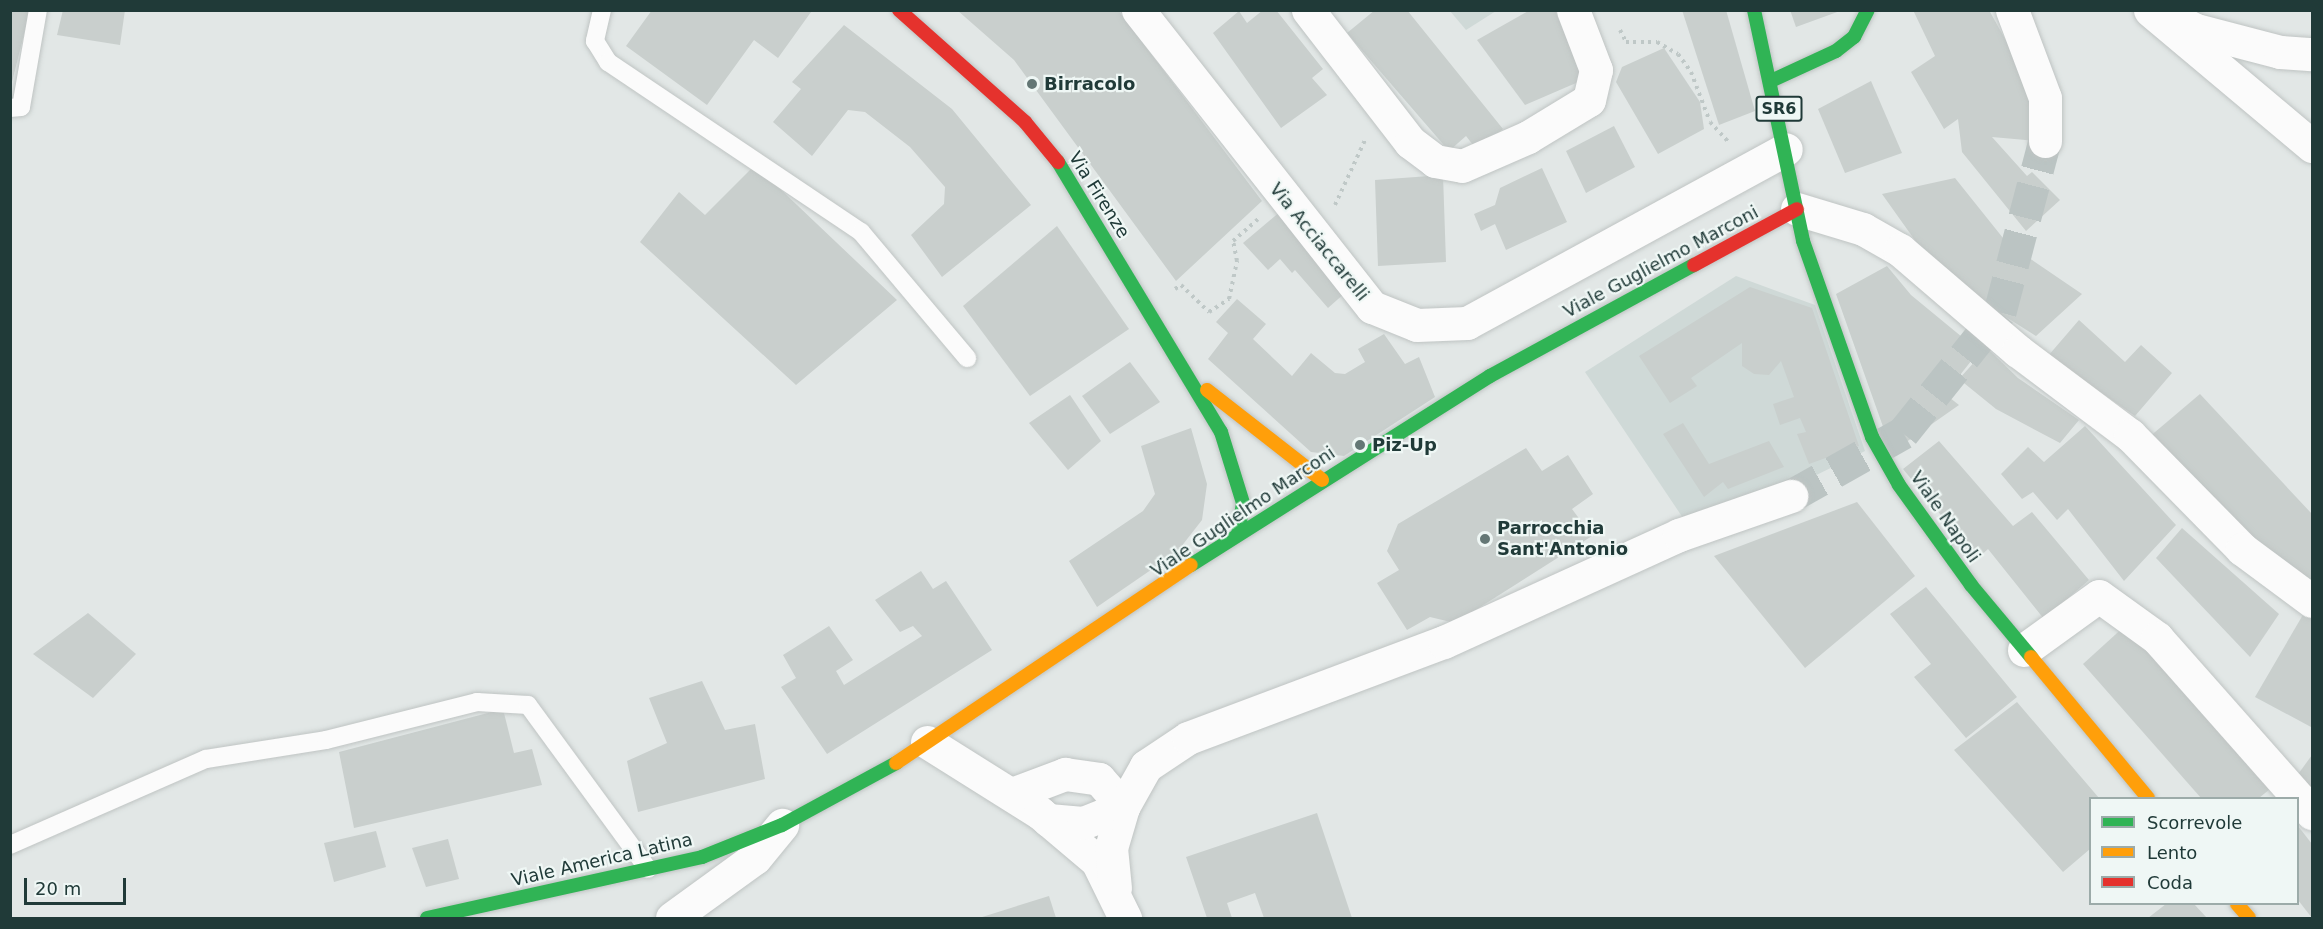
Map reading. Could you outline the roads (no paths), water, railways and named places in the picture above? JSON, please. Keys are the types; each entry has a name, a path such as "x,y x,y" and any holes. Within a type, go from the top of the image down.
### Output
{"main road":[{"name":"Via Firenze","path":"899,10 1025,122 1060,165 1188,373"},
{"name":"SR6","path":"1754,10 1773,80 1797,209"},
{"path":"1773,80 1836,51 1854,37 1868,10"},
{"name":"Viale Guglielmo Marconi","path":"782,825 927,742 1238,533 1490,376 1797,209"},
{"name":"Viale Napoli","path":"1797,209 1872,437 1905,495 2024,650 2147,797"},
{"path":"1188,373 1259,436 1322,480"},
{"path":"1188,373 1221,432 1238,477 1243,503 1238,533"},
{"name":"Viale America Latina","path":"427,918 702,857 782,825"},
{"path":"2239,905 2249,918"}],"street":[{"name":"Via Acciaccarelli","path":"1138,10 1282,197 1372,308 1417,325 1467,323 1786,149"},
{"path":"1308,10 1381,105 1435,162 1462,166 1528,137 1589,100 1596,70 1576,17"},
{"path":"2012,10 2045,98 2045,141"},
{"path":"2150,10 2313,146"},
{"path":"2161,10 2196,30 2280,52 2313,54"},
{"path":"1797,209 1863,229 1900,250 2018,351 2130,435 2242,549 2313,601"},
{"path":"1120,904 1111,848 1122,807 1146,766 1188,738 1444,642 1679,536 1791,496"},
{"path":"2024,650 2099,596 2157,638 2284,793"},
{"path":"927,742 1012,794 1048,820 1097,861 1120,904"},
{"path":"1012,794 1065,774 1099,779 1122,807"},
{"path":"2299,803 2313,813"},
{"path":"1048,820 1083,823 1122,807"},
{"path":"672,918 755,858 782,825"}],"lane":[{"path":"10,108 21,107 38,10"},
{"path":"602,10 596,41 608,62 861,232 968,358"},
{"path":"10,845 206,759 326,740 477,702 528,705 648,869"}],"tunnel":[{"path":"1791,496 1903,433 2000,312 2045,141"}],"place":[{"name":"Birracolo","path":"1032,84"},
{"name":"Piz-Up","path":"1360,445"},
{"name":"Parrocchia Sant'Antonio","path":"1485,539"}]}
